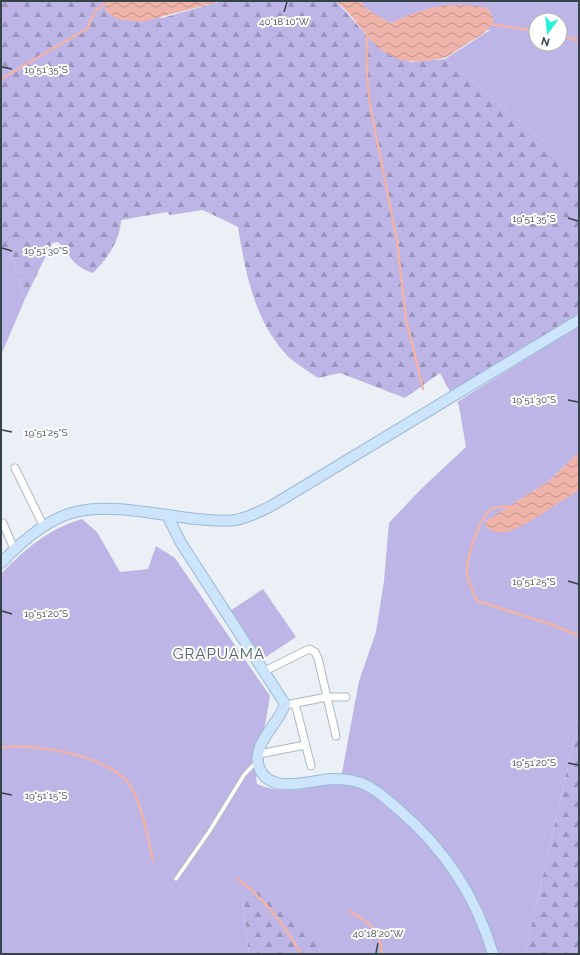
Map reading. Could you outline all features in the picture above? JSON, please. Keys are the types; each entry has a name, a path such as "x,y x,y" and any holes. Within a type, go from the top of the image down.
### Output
{"street":[{"path":"1,563 14,549 44,527 75,512 114,510 215,520 234,520 256,514 579,320"},
{"path":"16,468 44,527"},
{"path":"167,515 186,550 244,642 290,704 311,766"},
{"path":"3,523 14,549"},
{"path":"265,671 309,649 312,650 318,658 336,736"},
{"path":"346,697 327,697 290,704 264,740 258,757 262,772 266,778 273,782 292,784 308,784 332,779 347,779 373,788 387,799 424,833 452,866 464,884 482,921 493,954"},
{"path":"258,757 305,745"}],"lane":[{"path":"176,879 209,832 244,775 258,757"}],"green space":[{"path":"1,1 107,1 162,18 222,1 336,1 371,40 411,62 445,59 579,171 579,313 451,393 440,373 405,398 340,373 318,378 287,356 265,324 252,293 238,227 203,210 170,215 167,212 121,220 118,235 112,249 93,273 81,268 58,242 52,243 25,299 11,253 1,247"},
{"path":"360,1 579,1 579,171 445,59 490,30 407,16 390,23 367,9"},
{"path":"1,247 11,253 25,299 1,355"},
{"path":"579,326 579,452 549,481 486,521 562,500 579,489 579,718 525,954 320,954 318,945 242,893 249,954 1,954 1,574 28,548 48,534 58,528 82,519 97,532 120,572 148,569 156,546 175,558 270,696 256,778 257,784 278,790 289,790 320,785 341,778 359,681 376,632 384,581 389,523 421,489 466,447 457,402"},
{"path":"263,589 296,637 263,659 230,611"},
{"path":"579,718 579,954 525,954"},
{"path":"267,889 319,945 320,954 249,954 242,893"}],"water":[{"path":"107,1 222,1 141,22 117,19 105,11"},
{"path":"336,1 360,1 367,9 390,23 427,9 449,5 488,8 494,20 484,33 447,56 440,59 408,61 394,57 383,51"},
{"path":"579,452 578,491 533,520 514,529 506,532 498,532 486,527 486,521 549,481"}],"waterway":[{"path":"1,79 88,28 91,19 98,8 111,1"},
{"path":"489,24 528,30"},
{"path":"367,33 367,78 370,105 397,241 406,319 423,389"},
{"path":"568,38 579,41"},
{"path":"514,506 492,509 487,513 471,548 467,572 477,601 550,624 579,636"},
{"path":"1,748 33,747 71,754 90,759 121,776 135,794 144,822 153,860"},
{"path":"238,879 266,904 281,923 301,954"},
{"path":"350,911 369,924 376,932 381,945 382,954"}],"district":[{"name":"GRAPUAMA","path":"219,654"}]}
